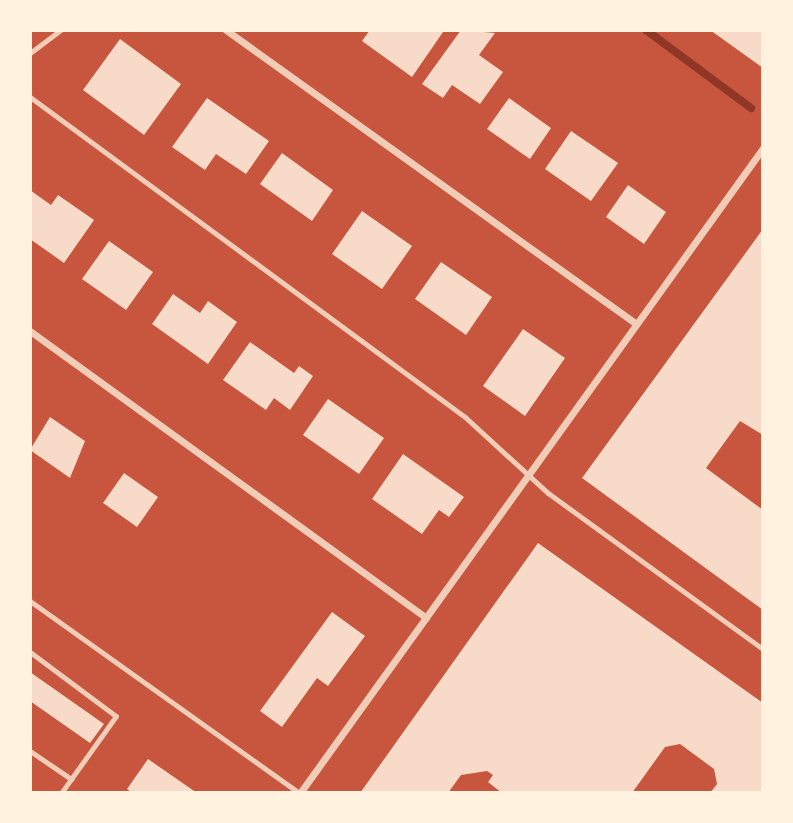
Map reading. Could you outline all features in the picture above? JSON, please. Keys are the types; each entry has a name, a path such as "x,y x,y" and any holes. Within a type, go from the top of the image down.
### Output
{"street":[{"path":"226,30 635,323"},
{"path":"300,793 763,148"},
{"path":"30,331 426,618"}],"lane":[{"path":"30,53 61,30"},
{"path":"30,97 465,417 529,477 763,649"},
{"path":"30,601 300,793"},
{"path":"30,652 116,716 61,793"},
{"path":"30,751 71,779"}],"building":[{"path":"370,30 443,32 412,77 362,41"},
{"path":"461,30 495,33 479,55 503,72 480,104 452,85 443,98 422,84"},
{"path":"710,30 763,30 763,68"},
{"path":"120,39 181,84 144,135 83,90"},
{"path":"207,98 269,141 246,174 216,154 205,170 172,147"},
{"path":"509,98 551,128 530,159 487,129"},
{"path":"571,131 618,163 591,201 545,169"},
{"path":"282,153 333,190 312,221 260,184"},
{"path":"628,185 666,212 644,244 606,217"},
{"path":"30,190 51,205 58,195 94,220 64,263 30,239"},
{"path":"362,211 412,246 382,289 332,254"},
{"path":"763,229 763,435 740,421 706,468 763,510 763,610 582,478"},
{"path":"109,241 153,272 126,310 82,279"},
{"path":"441,262 492,297 466,335 415,299"},
{"path":"173,294 200,313 208,301 237,322 208,364 152,324"},
{"path":"523,329 565,358 525,416 483,386"},
{"path":"250,342 294,373 299,366 313,376 290,410 274,398 266,410 223,380"},
{"path":"328,399 384,438 359,474 303,435"},
{"path":"50,417 85,441 70,478 30,450"},
{"path":"403,454 464,497 449,517 439,510 422,534 372,499"},
{"path":"124,473 158,497 137,527 103,503"},
{"path":"538,543 763,703 763,793 710,793 717,784 714,769 680,744 665,747 632,793 502,793 488,782 493,775 487,771 461,775 448,793 360,793"},
{"path":"332,612 365,636 328,686 317,678 282,727 260,711"},
{"path":"30,672 104,724 90,743 30,701"},
{"path":"148,759 197,793 132,793 127,789"}],"waterway":[{"path":"646,30 751,108"}]}
